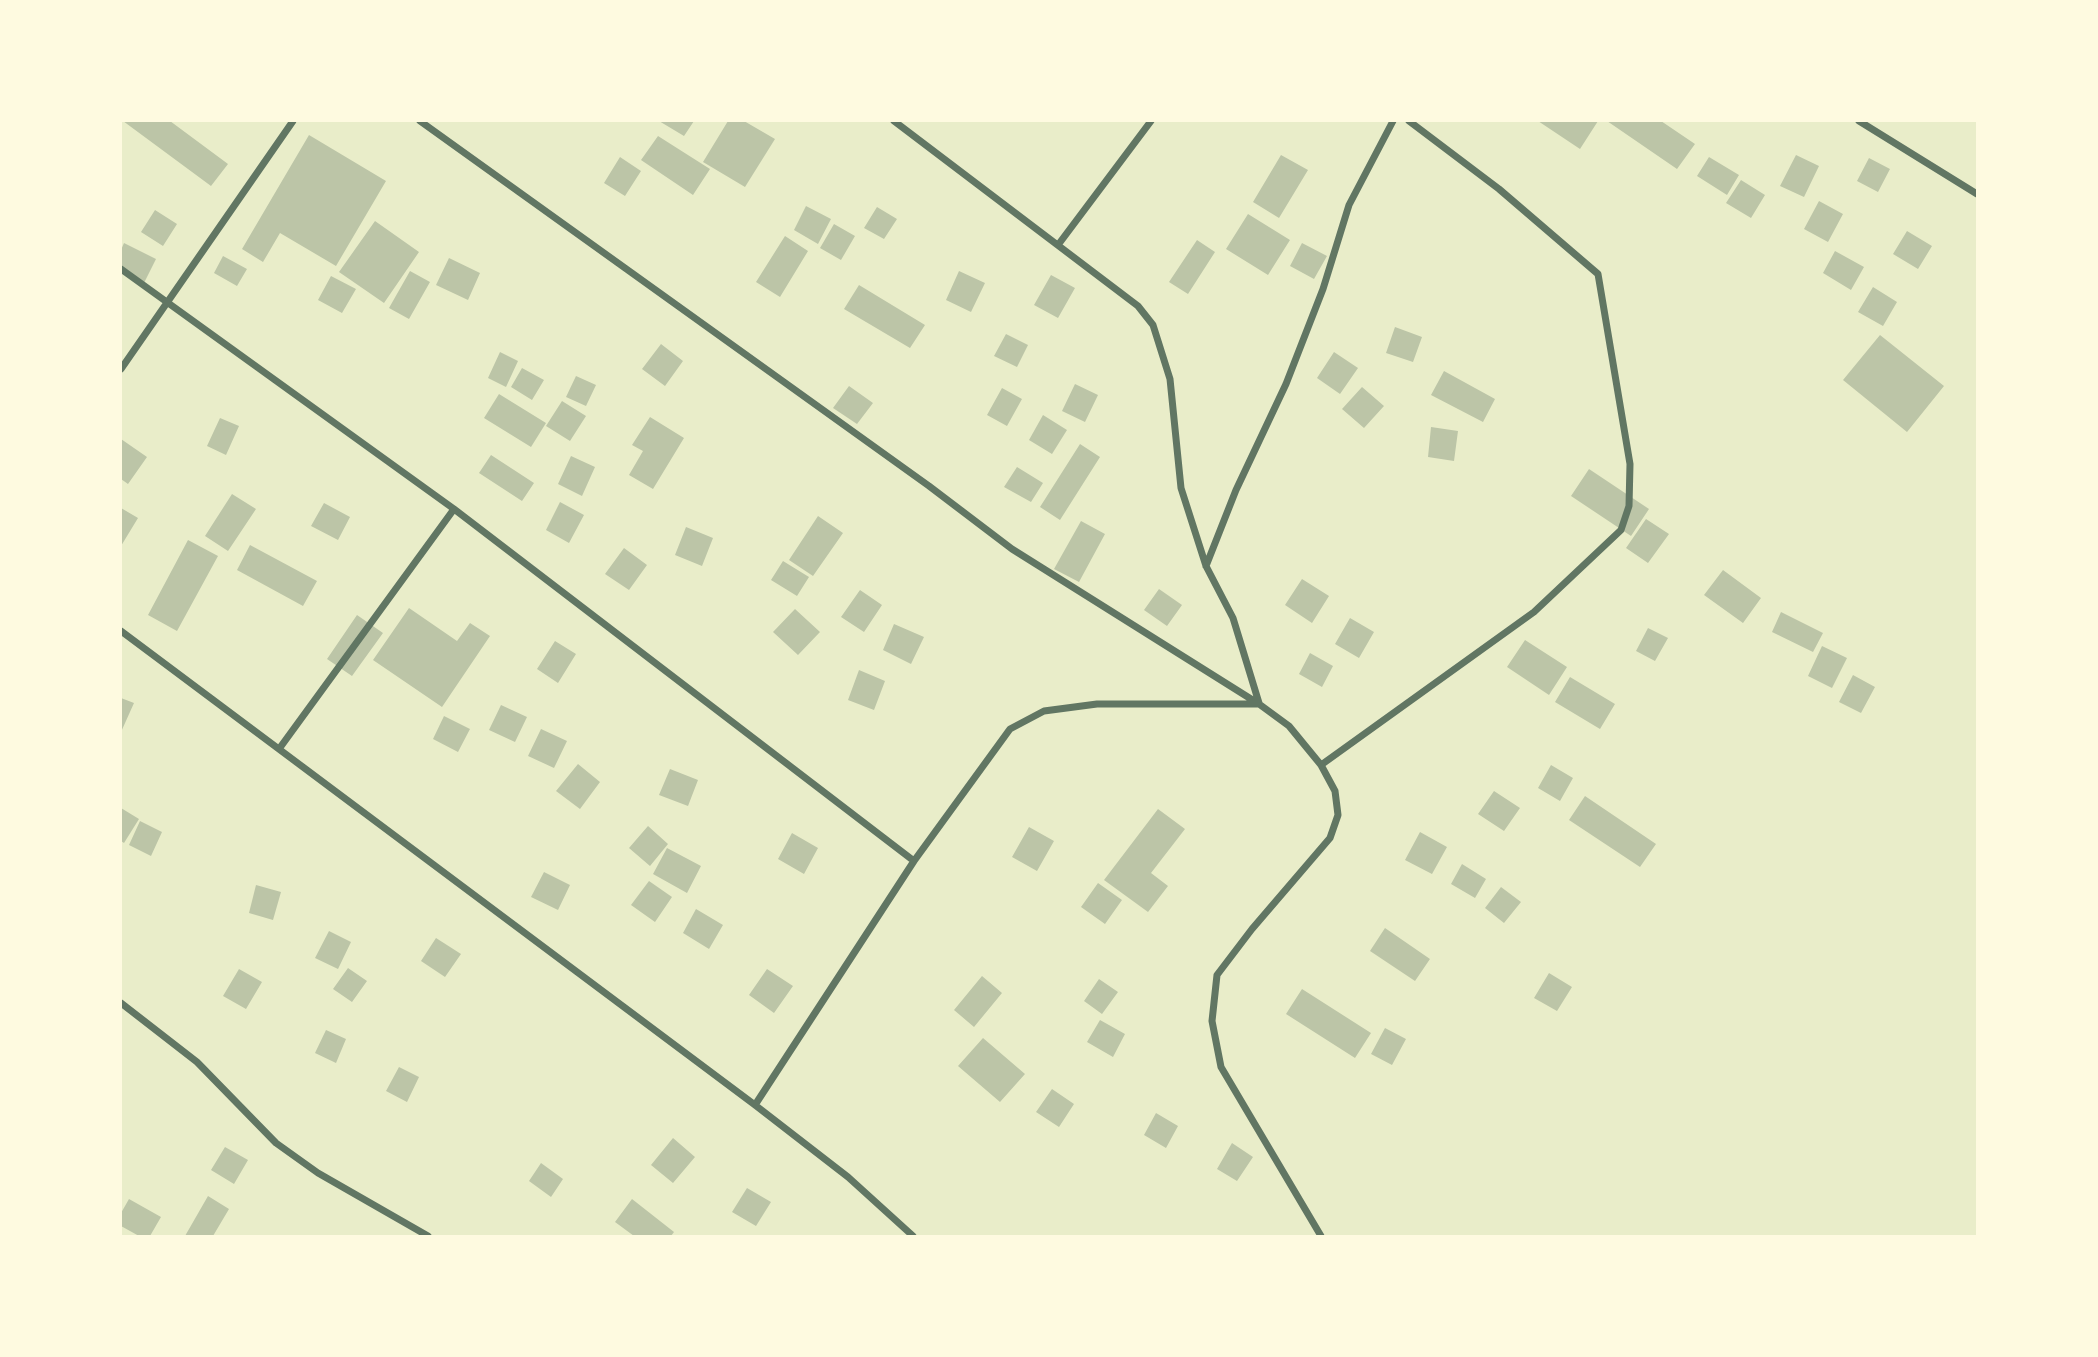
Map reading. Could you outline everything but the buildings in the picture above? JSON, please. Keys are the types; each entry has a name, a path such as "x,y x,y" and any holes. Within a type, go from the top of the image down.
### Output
{"street":[{"path":"121,369 293,121"},
{"path":"420,121 929,486 1012,550 1259,704 1289,726 1321,765 1335,791 1338,815 1330,838 1252,929 1217,975 1212,1021 1221,1067 1321,1236"},
{"path":"894,121 1139,306 1153,325 1170,379 1181,488 1206,566 1233,618 1259,704"},
{"path":"1058,245 1151,121"},
{"path":"1206,566 1323,289 1349,205 1394,121"},
{"path":"1321,765 1534,612 1621,530 1629,506 1630,464 1598,274 1499,189 1409,121"},
{"path":"1859,121 1977,194"},
{"path":"121,269 454,509 914,861"},
{"path":"279,749 454,509"},
{"path":"121,631 755,1105 848,1177 913,1236"},
{"path":"755,1105 914,861 1010,729 1044,711 1097,704 1259,704"},
{"path":"121,1003 197,1062 276,1143 317,1172 428,1236"}]}
